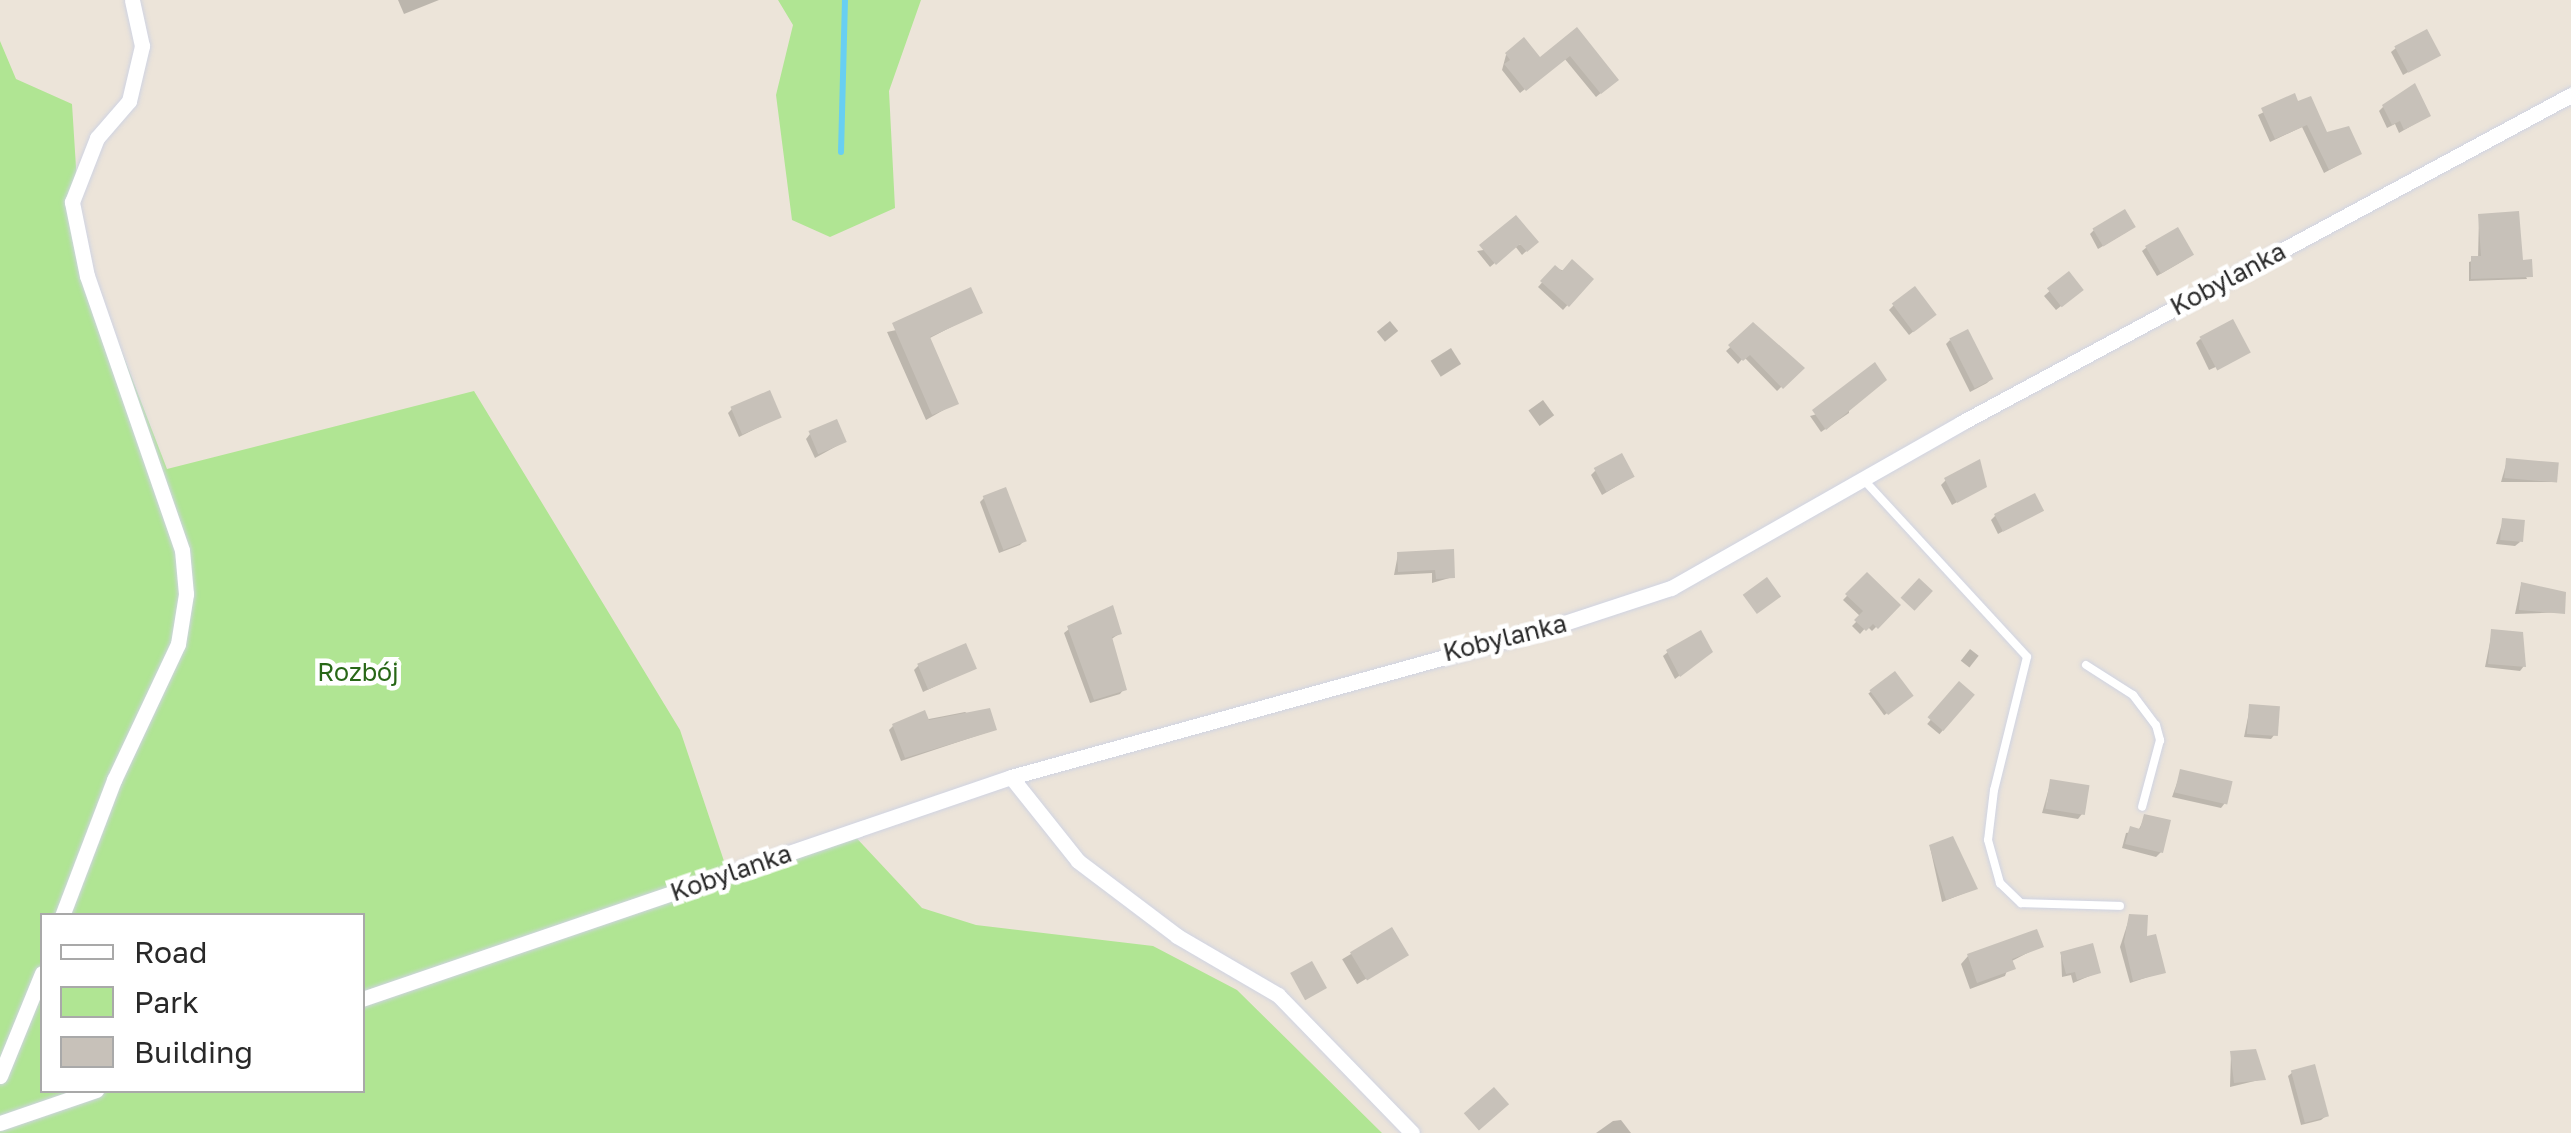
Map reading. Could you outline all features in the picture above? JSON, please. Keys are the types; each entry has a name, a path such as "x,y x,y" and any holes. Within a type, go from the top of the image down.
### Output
{"street":[{"path":"63,913 114,780 178,644 186,594 182,550 86,276 72,202 97,138 128,101 142,46 132,0"},
{"name":"Kobylanka","path":"365,999 1011,777 1626,605 1706,569 1862,478 2571,95"},
{"path":"1011,777 1078,861 1177,936 1278,995 1412,1133"},
{"path":"0,1076 40,978"},
{"path":"0,1123 87,1093"}],"lane":[{"path":"1862,478 2027,658 1994,790 1988,840 2000,883 2021,903 2120,906"},
{"path":"2086,665 2133,695 2156,725 2160,740 2142,807"}],"green space":[{"path":"778,0 921,0 889,91 895,208 830,237 792,220 776,95 793,25"},
{"name":"Rozbój","path":"0,41 16,79 72,104 81,246 167,469 474,391 680,730 727,870 849,830 922,908 976,925 1153,946 1237,990 1382,1133 0,1133"}],"building":[{"path":"1577,27 1619,80 1601,94 1570,56 1526,91 1504,64 1510,60 1505,53 1524,37 1540,57"},
{"path":"2427,29 2441,55 2408,73 2394,46"},
{"path":"2415,83 2431,116 2404,130 2400,121 2392,125 2382,105"},
{"path":"2295,93 2298,101 2311,96 2327,132 2349,126 2362,154 2329,170 2307,125 2275,139 2261,108"},
{"path":"2125,209 2136,227 2103,247 2092,229"},
{"path":"2519,211 2523,260 2532,259 2533,277 2471,279 2471,256 2481,256 2478,214"},
{"path":"1516,215 1539,242 1527,252 1520,244 1496,265 1479,245"},
{"path":"2178,227 2194,255 2161,274 2145,246"},
{"path":"1572,259 1594,279 1569,307 1540,281 1555,265 1562,271"},
{"path":"2069,271 2084,290 2062,307 2047,288"},
{"path":"1915,286 1937,315 1914,332 1892,303"},
{"path":"971,287 983,313 930,337 959,404 932,415 892,323"},
{"path":"2233,319 2251,353 2217,370 2199,337"},
{"path":"1753,322 1805,368 1783,389 1750,355 1743,361 1728,345"},
{"path":"1968,329 1993,379 1975,388 1949,339"},
{"path":"1875,362 1887,380 1826,430 1812,410"},
{"path":"770,390 782,418 742,434 730,407"},
{"path":"837,419 847,442 818,454 808,431"},
{"path":"1622,453 1635,477 1606,492 1594,468"},
{"path":"2506,458 2559,463 2557,483 2504,478"},
{"path":"1980,459 1987,487 1957,503 1944,478"},
{"path":"1006,487 1027,541 1003,550 983,496"},
{"path":"2035,493 2044,511 2003,532 1994,514"},
{"path":"2502,518 2525,520 2523,542 2500,540"},
{"path":"1454,549 1455,578 1436,579 1435,570 1398,572 1397,552"},
{"path":"1867,572 1901,605 1878,629 1873,624 1866,631 1854,620 1863,611 1845,594"},
{"path":"1767,577 1781,596 1757,614 1743,595"},
{"path":"1919,578 1933,591 1914,611 1901,598"},
{"path":"2521,582 2566,592 2565,614 2519,610"},
{"path":"1113,605 1122,634 1112,637 1127,690 1094,700 1067,626"},
{"path":"2491,629 2523,632 2526,667 2488,664"},
{"path":"1701,630 1713,652 1680,677 1666,650"},
{"path":"966,643 977,669 928,689 917,664"},
{"path":"1895,671 1914,696 1888,715 1869,690"},
{"path":"1959,681 1975,695 1943,731 1928,717"},
{"path":"2249,704 2280,706 2278,736 2247,734"},
{"path":"990,708 997,730 905,758 892,724 925,710 929,720"},
{"path":"2180,769 2233,781 2227,805 2175,792"},
{"path":"2050,779 2090,785 2085,815 2045,809"},
{"path":"2144,814 2171,820 2163,853 2125,844 2130,826 2140,829"},
{"path":"1953,836 1978,889 1946,900 1929,845"},
{"path":"2129,914 2148,915 2147,936 2156,934 2166,973 2133,981 2124,942"},
{"path":"1392,927 1409,955 1367,981 1350,952"},
{"path":"2037,929 2044,947 2012,959 2016,969 1977,983 1967,954"},
{"path":"2093,943 2101,973 2077,980 2075,972 2066,974 2060,952"},
{"path":"1312,961 1327,988 1305,1000 1290,973"},
{"path":"2256,1049 2266,1080 2234,1083 2230,1051"},
{"path":"2315,1064 2329,1116 2305,1123 2291,1070"},
{"path":"1494,1087 1509,1104 1479,1131 1464,1113"}],"waterway":[{"path":"841,152 845,0"}]}
